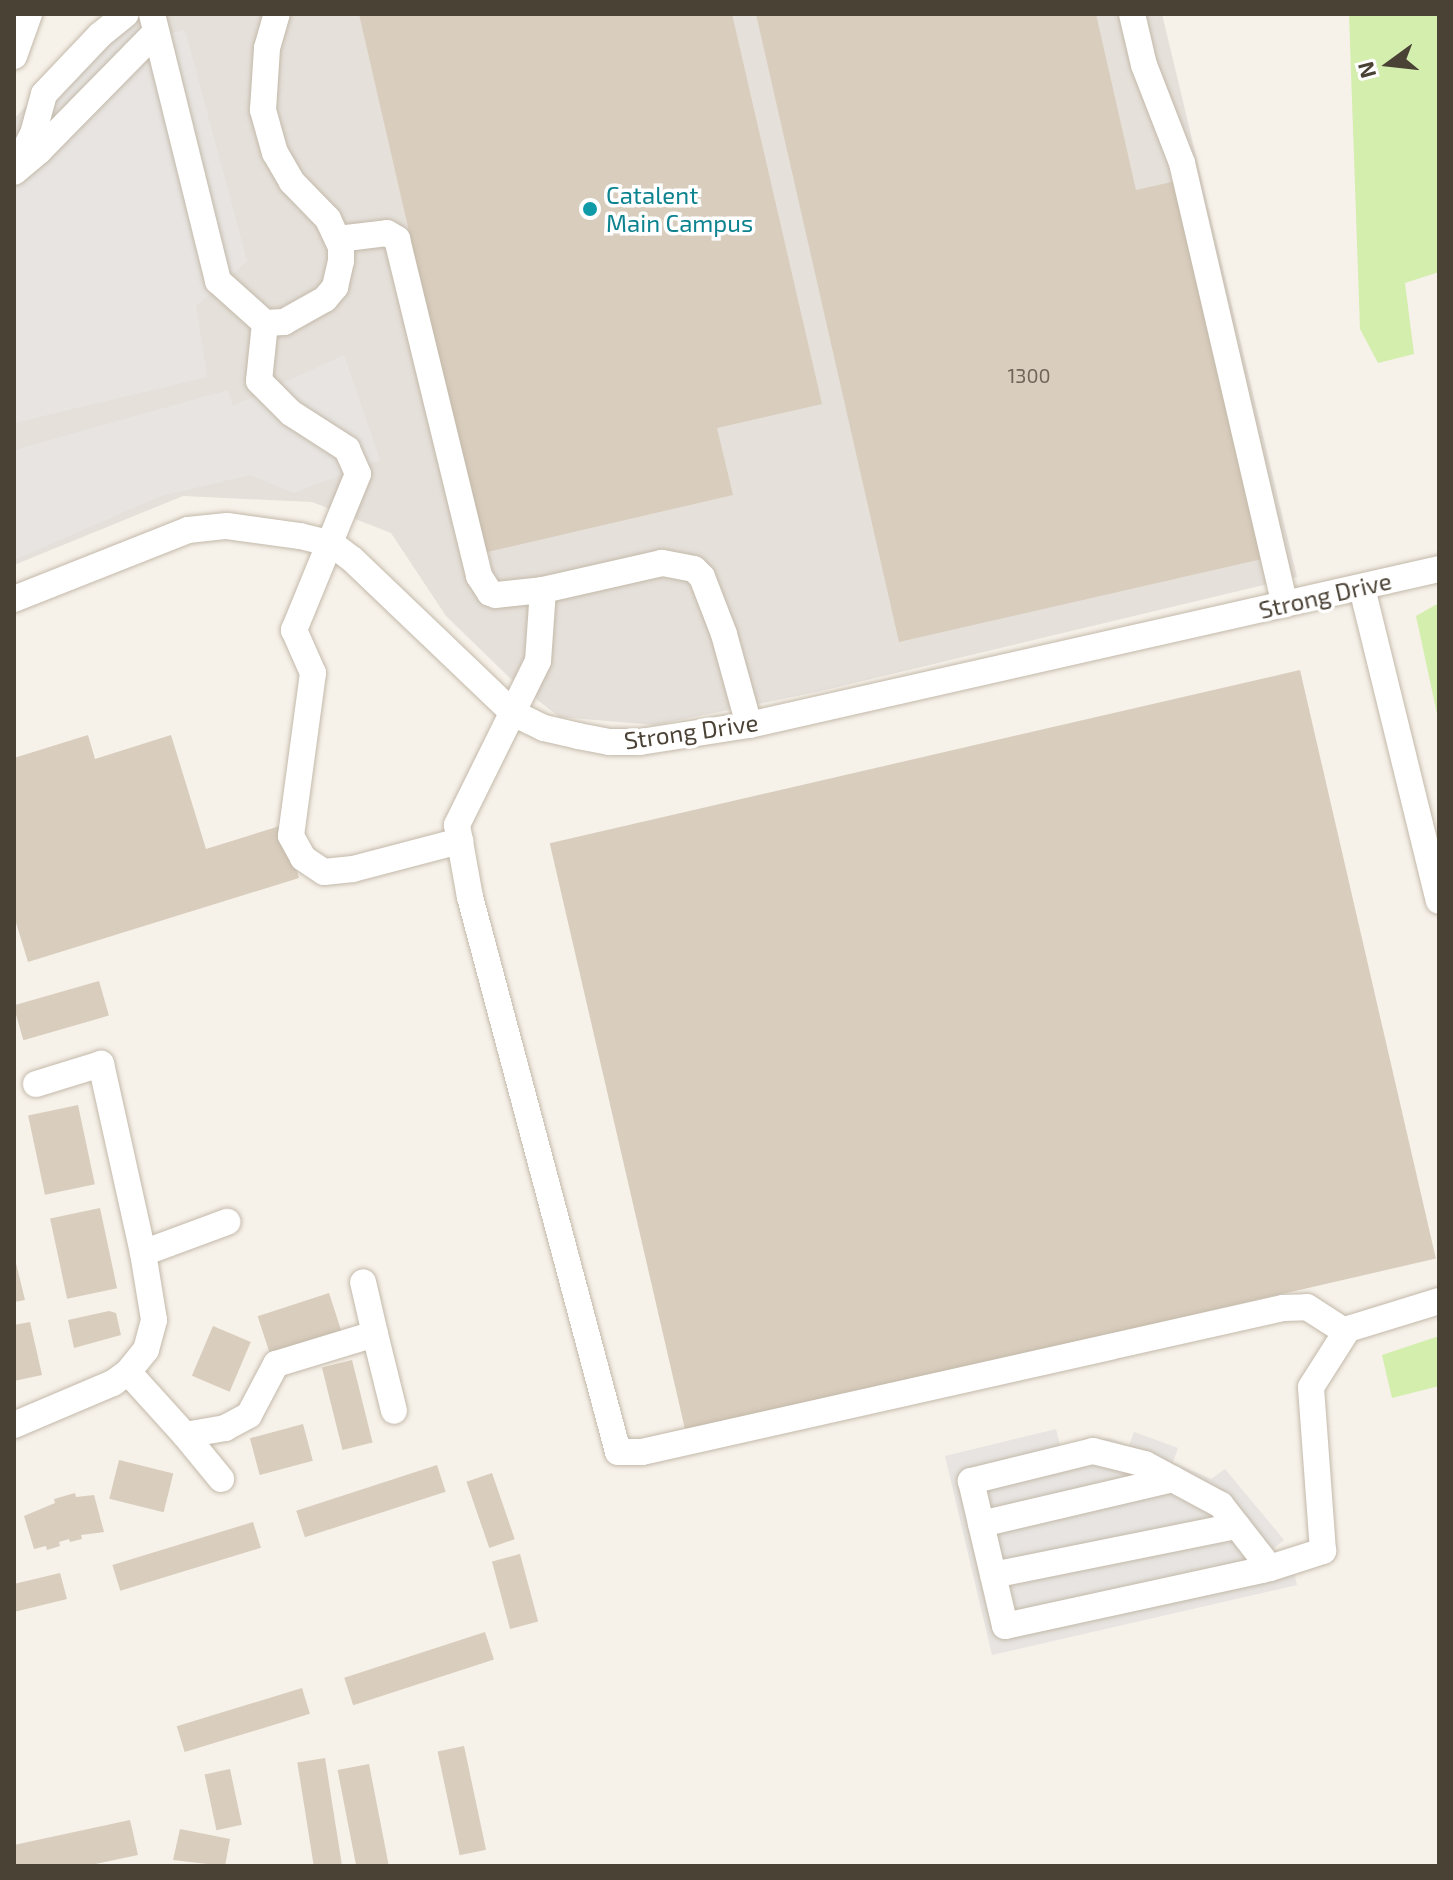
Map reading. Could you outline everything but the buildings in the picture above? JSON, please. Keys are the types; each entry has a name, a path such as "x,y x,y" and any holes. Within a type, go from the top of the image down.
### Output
{"street":[{"path":"14,56 29,14"},
{"path":"14,170 33,134 44,94 86,49 126,14"},
{"path":"154,24 218,281 265,323 284,322 325,299 339,274 341,247 328,219 292,182 275,153 266,123 262,94 267,48 277,14"},
{"path":"1132,14 1144,65 1182,163 1285,604"},
{"path":"14,170 114,75 154,24"},
{"path":"86,49 114,75"},
{"path":"338,239 387,233 397,239 479,576 486,589 496,595 543,590 662,563 694,569 702,577 724,634 749,725"},
{"path":"265,323 259,381 291,413 347,449 356,463 358,474 332,544 294,630 313,673 291,836 303,858 324,872 353,869 460,841"},
{"path":"14,599 168,536 208,526 247,527 332,544"},
{"name":"Strong Drive","path":"332,544 513,713 544,728 609,742 640,742 749,725 1439,569"},
{"path":"1362,588 1439,901"},
{"path":"543,590 538,661 457,825 470,897 618,1452 642,1452 1283,1308 1307,1307 1346,1332"},
{"path":"14,1425 113,1383 128,1372 146,1350 154,1320 143,1253 101,1064 36,1084"},
{"path":"143,1253 227,1222"},
{"path":"363,1282 394,1411"},
{"path":"1270,1568 1221,1505 1145,1464 1093,1451 971,1481 1005,1626 1270,1568 1323,1551 1311,1387 1346,1332 1439,1301"},
{"path":"185,1435 225,1428 249,1415 276,1364 375,1334"},
{"path":"128,1372 221,1479"},
{"path":"981,1524 1173,1479"},
{"path":"993,1575 1237,1526"}],"shaded area":[{"path":"111,14 1162,14 1297,577 817,692 655,725 559,717 510,678 446,616 391,533 312,502 183,496 14,565 14,119"},
{"path":"135,14 155,14 171,33 185,30 247,261 196,306 207,377 14,423 14,145"},
{"path":"344,355 380,460 293,493 251,475 161,496 14,560 14,450 228,390 233,406"},
{"path":"1056,1429 1060,1445 1109,1438 1129,1445 1134,1432 1178,1448 1173,1462 1211,1479 1225,1469 1284,1540 1273,1549 1276,1553 1289,1550 1297,1585 992,1655 945,1456"}],"green space":[{"path":"1349,14 1439,14 1439,272 1405,283 1414,354 1378,363 1360,329"},
{"path":"1439,603 1439,723 1416,616"},
{"path":"1439,1336 1439,1386 1392,1398 1382,1355"}],"place":[{"name":"Catalent Main Campus","path":"590,209"}]}
